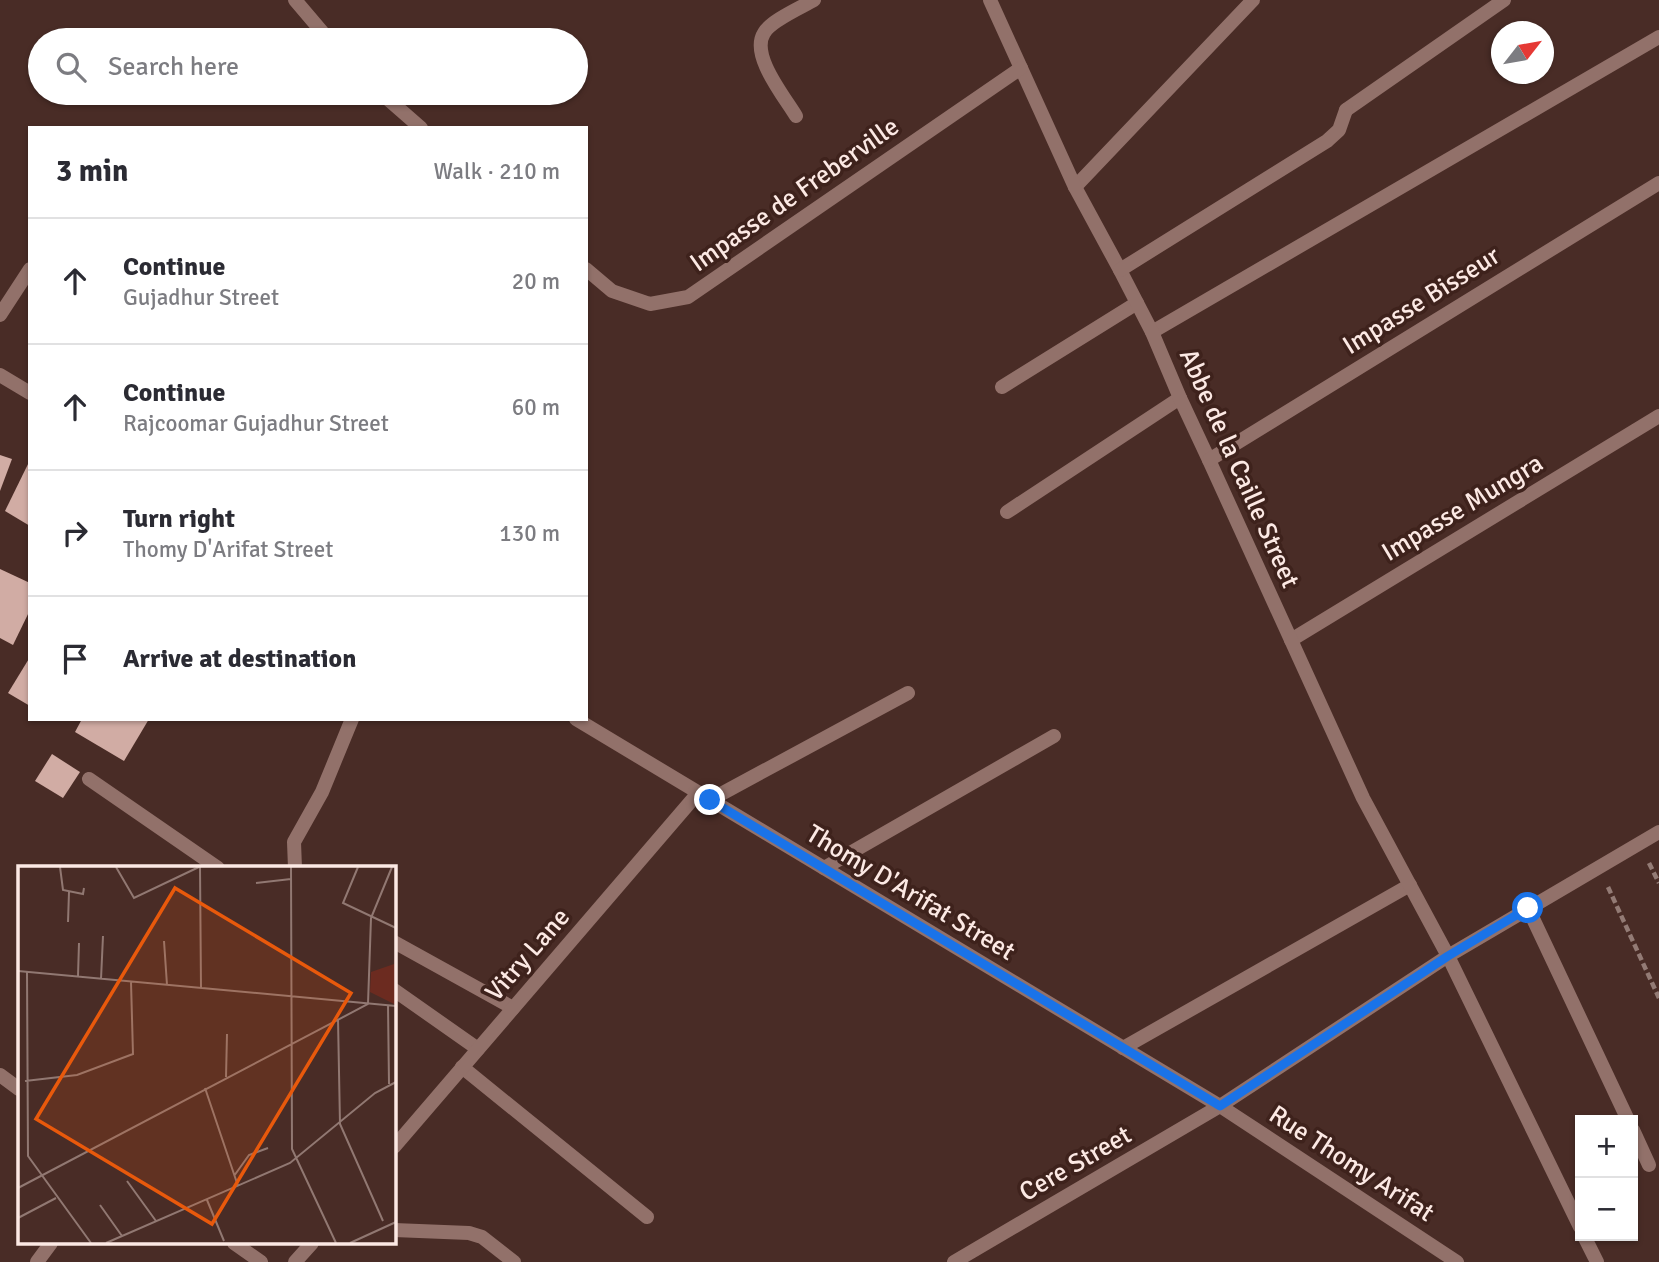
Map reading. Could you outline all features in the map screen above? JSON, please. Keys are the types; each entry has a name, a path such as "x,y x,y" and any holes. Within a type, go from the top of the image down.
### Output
{"street":[{"path":"295,0 319,28"},
{"path":"796,116 763,62 760,48 764,32 778,20 814,0"},
{"name":"Abbe de la Caille Street","path":"990,0 1075,187 1152,332 1363,798 1448,956 1575,1217"},
{"path":"1075,187 1253,0"},
{"path":"1120,270 1327,141 1339,130 1346,110 1504,0"},
{"path":"1152,332 1659,37"},
{"name":"Impasse de Freberville","path":"588,271 612,291 650,304 688,298 1021,68"},
{"path":"395,105 419,126"},
{"name":"Impasse Bisseur","path":"1209,460 1659,183"},
{"path":"0,315 28,272"},
{"path":"1002,387 1137,303"},
{"path":"0,375 28,392"},
{"path":"1007,512 1180,398"},
{"name":"Impasse Mungra","path":"1291,640 1659,416"},
{"path":"704,797 908,693"},
{"path":"295,866 294,842 322,792 351,721"},
{"name":"Thomy D'Arifat Street","path":"579,721 1220,1106"},
{"path":"824,868 1054,736"},
{"path":"89,779 215,866"},
{"name":"Vitry Lane","path":"396,1145 513,1008 704,797"},
{"name":"Cere Street","path":"954,1262 1220,1106 1448,956 1659,832"},
{"path":"1123,1048 1410,885"},
{"path":"1528,908 1626,1115"},
{"path":"396,943 513,1008"},
{"path":"396,991 478,1049"},
{"path":"462,1067 648,1217"},
{"path":"0,1075 18,1088"},
{"name":"Rue Thomy Arifat","path":"1220,1106 1457,1262"},
{"path":"1638,1141 1649,1165"},
{"path":"396,1230 469,1233 482,1237 514,1262"},
{"path":"1586,1241 1597,1262"},
{"path":"37,1262 50,1244"},
{"path":"235,1244 261,1262"},
{"path":"295,1262 311,1244"}],"path":[{"path":"1599,867 1659,998"}],"building":[{"path":"0,455 12,459 0,491"},
{"path":"28,464 28,525 5,511"},
{"path":"0,569 28,582 28,614 13,645 0,638"},
{"path":"28,660 28,705 8,693"},
{"path":"81,721 148,721 124,761 75,732"},
{"path":"52,754 80,772 63,798 35,781"}],"route":[{"path":"710,800 1220,1106 1448,956 1528,908"}]}
